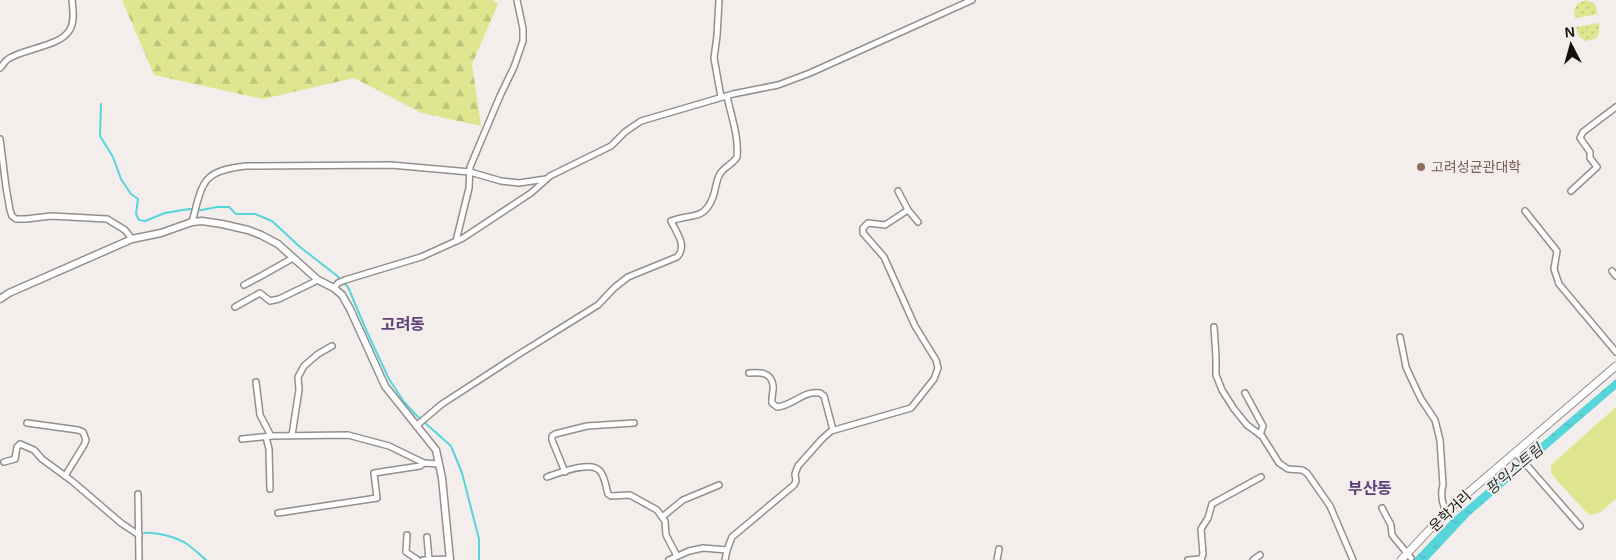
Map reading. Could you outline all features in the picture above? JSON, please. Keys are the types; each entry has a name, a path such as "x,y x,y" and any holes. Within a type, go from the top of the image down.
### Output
{"main road":[{"name":"운학거리","path":"1401,560 1409,556 1446,512 1518,456 1616,366"}],"street":[{"path":"0,68 9,59 46,45 68,33 73,19 72,0"},
{"path":"456,240 469,188 470,167 514,67 523,41 518,0"},
{"path":"418,425 442,404 598,305 614,288 628,277 676,257 680,253 682,245 671,220 682,216 697,215 706,211 714,196 719,176 737,157 734,123 724,97 714,58 719,0"},
{"path":"336,286 345,280 421,257 456,240 531,193 547,179 611,146 625,132 641,121 724,97 778,85 810,73 972,0"},
{"path":"1571,191 1597,168 1590,158 1590,152 1580,138 1583,132 1616,107"},
{"path":"0,139 7,195 12,216 16,219 51,216 106,219 126,230 132,239"},
{"path":"192,222 204,181 214,173 228,168 246,166 391,165 470,172 501,181 519,183 547,179"},
{"path":"898,191 908,210 918,222"},
{"path":"726,560 727,550 732,537 794,486 798,466 822,439 833,430 911,408 934,379 938,368 936,360 915,326 884,257 863,233 863,228 868,223 885,224 908,210"},
{"path":"1525,211 1557,251 1554,269 1559,284 1616,352"},
{"path":"0,299 132,239 161,233 192,222 202,221 222,224 261,235 278,244 318,280 336,286 350,309 385,386 418,425 436,450 442,478 450,559 422,560"},
{"path":"244,285 293,258"},
{"path":"235,307 260,293 270,301 278,299 318,280"},
{"path":"1214,327 1216,375 1222,390 1247,426 1260,435 1279,463 1288,469 1302,470 1308,473 1330,506 1353,560"},
{"path":"1400,337 1406,367 1421,399 1435,420 1438,431 1443,486 1442,502 1446,512"},
{"path":"292,436 298,377 304,366 318,354 332,346"},
{"path":"750,374 761,372 767,375 773,384 772,402 777,407 791,403 805,394 820,393 824,396 833,430"},
{"path":"256,382 260,415 268,436 270,489"},
{"path":"1245,393 1264,426 1260,435"},
{"path":"27,423 83,432 86,440 84,445 65,476"},
{"path":"565,472 552,436 587,426 634,423"},
{"path":"242,439 268,436 348,435 389,446 424,463 439,464"},
{"path":"4,462 15,459 17,448 20,444 34,450 42,459 138,535"},
{"path":"1518,456 1580,526"},
{"path":"278,513 377,498 374,473 420,466 424,463"},
{"path":"547,477 586,466 596,468 603,476 608,494 611,496 630,495 657,510 665,521 666,535 677,556"},
{"path":"1188,560 1201,560 1203,554 1201,529 1208,518 1212,504 1261,477"},
{"path":"662,517 683,500 719,485"},
{"path":"138,494 139,560"},
{"path":"1382,508 1391,525 1392,535 1409,556"},
{"path":"407,535 406,552 418,560"},
{"path":"427,537 429,560"},
{"path":"669,560 689,551 703,548 727,550"},
{"path":"997,560 999,549"},
{"path":"1253,560 1260,555"}],"green space":[{"path":"122,0 493,0 498,4 472,64 481,126 422,113 354,78 263,99 154,75"},
{"path":"1586,0 1595,4 1598,14 1575,18 1574,10 1577,4"},
{"path":"1599,23 1599,34 1595,39 1585,41 1578,35 1576,27"},
{"path":"1616,407 1616,499 1599,513 1590,515 1553,476 1551,465"}],"water":[{"name":"팡익스트림","path":"1616,379 1616,389 1470,515 1428,560 1413,560 1452,519"}],"waterway":[{"path":"101,104 100,136 113,157 121,179 131,194 138,199 136,214 139,220 145,221 165,213 217,207 229,207 236,214 255,214 272,221 348,287 389,379 404,402 415,414 451,446 462,473 479,539 479,560"},
{"path":"144,533 161,534 178,539 206,560"}],"place":[{"name":"고려성균관대학","path":"1421,167"}],"district":[{"name":"고려동","path":"403,324"},
{"name":"부산동","path":"1370,488"}]}
